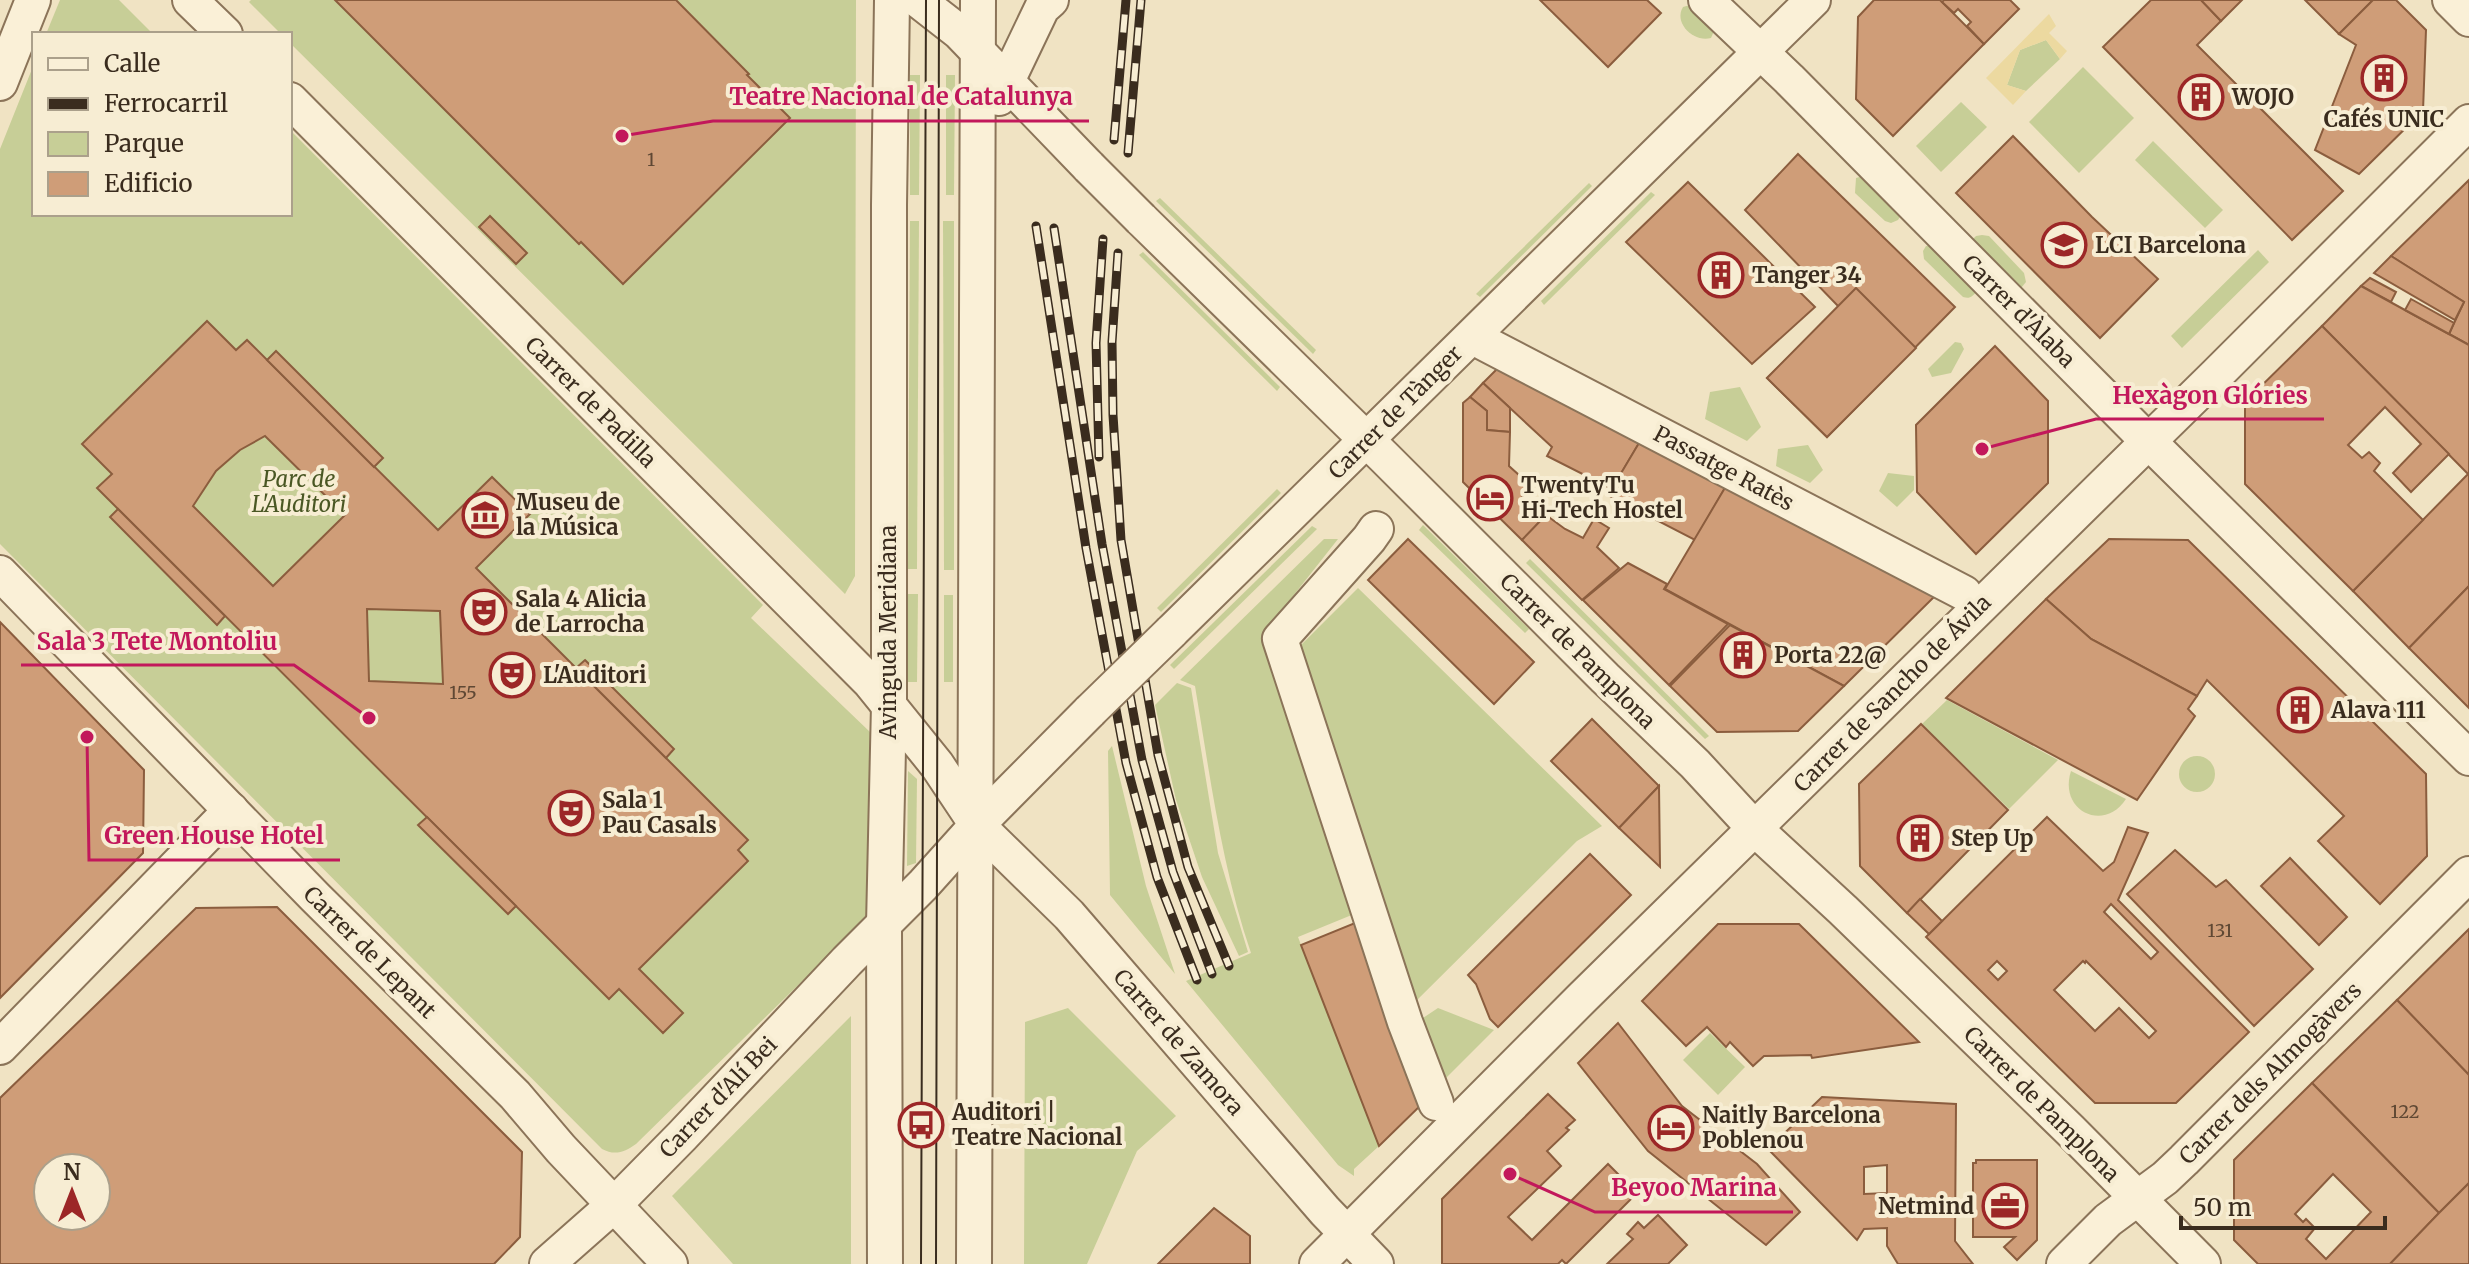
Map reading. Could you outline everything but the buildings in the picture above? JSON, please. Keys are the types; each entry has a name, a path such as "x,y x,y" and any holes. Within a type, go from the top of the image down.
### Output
{"street":[{"path":"0,83 33,0"},
{"path":"190,0 223,32"},
{"name":"Avinguda Meridiana","path":"885,1264 884,925 889,705 892,0"},
{"name":"Carrer de Pamplona","path":"918,0 972,40 1007,81 1141,219 1695,764 1755,829 1843,910 2203,1264"},
{"path":"974,1264 977,146 972,40 978,0"},
{"name":"Carrer d'Àlaba","path":"1706,0 2469,758"},
{"name":"Carrer de Tànger","path":"977,825 1813,0"},
{"path":"2450,0 2469,19"},
{"path":"972,40 996,36 1046,4"},
{"path":"977,146 1046,4"},
{"name":"Carrer de Padilla","path":"292,102 854,665 955,790 977,825"},
{"name":"Carrer de Sancho de Ávila","path":"1317,1264 2469,122"},
{"name":"Passatge Ratès","path":"1484,343 1964,593"},
{"path":"1376,529 1280,639 1405,1022 1436,1103"},
{"name":"Carrer de Lepant","path":"0,573 515,1095 561,1149 670,1264"},
{"path":"0,1047 231,810"},
{"name":"Carrer d'Alí Bei","path":"547,1264 615,1204 977,825"},
{"name":"Carrer de Zamora","path":"977,825 1069,915 1376,1264"},
{"name":"Carrer dels Almogàvers","path":"2064,1264 2108,1220 2184,1160 2469,874"}],"green space":[{"path":"60,0 119,0 151,32 47,32"},
{"path":"856,0 855,576 845,594 292,45 292,32 279,32 249,2"},
{"path":"1690,5 1714,31 1711,38 1698,38 1683,25 1683,7"},
{"path":"2046,40 2060,59 2026,91 2007,85 2020,50"},
{"path":"2083,67 2134,118 2079,173 2029,122"},
{"name":"Parc de L'Auditori","path":"32,69 32,216 292,216 292,132 763,605 751,618 870,732 874,744 868,913 636,1144 616,1153 602,1149 0,544 0,149"},
{"path":"910,75 920,75 919,195 910,195"},
{"path":"946,75 955,75 954,195 946,195"},
{"path":"1961,102 1987,127 1941,172 1916,146"},
{"path":"2153,141 2223,210 2205,228 2135,160"},
{"path":"1863,176 1901,215 1898,220 1891,223 1885,221 1855,193 1856,178"},
{"path":"1589,183 1592,186 1480,297 1476,294"},
{"path":"1651,192 1655,195 1544,305 1541,301"},
{"path":"1160,198 1316,350 1313,354 1156,201"},
{"path":"910,221 919,221 917,569 908,569"},
{"path":"943,221 954,221 954,570 944,570"},
{"path":"1982,235 1989,236 2024,273 2026,282 2021,288 2016,289 1971,241"},
{"path":"1933,245 1977,291 1972,296 1963,297 1924,259 1926,246"},
{"path":"2258,250 2269,262 2182,348 2171,336"},
{"path":"1143,252 1280,387 1277,391 1139,255"},
{"path":"1955,342 1961,343 1964,349 1951,373 1932,377 1928,369"},
{"path":"1740,387 1761,427 1747,441 1705,419 1710,392"},
{"path":"1808,445 1823,470 1810,483 1776,466 1778,449"},
{"path":"1888,473 1914,476 1914,490 1897,507 1879,491"},
{"path":"1277,489 1281,493 1161,612 1157,608"},
{"path":"1423,525 1529,629 1525,633 1419,530"},
{"path":"1312,526 1317,529 1174,669 1170,665"},
{"path":"1324,539 1338,539 1267,629 1359,912 1298,937 1379,1146 1354,1169 1354,1176 1338,1165 1186,981 1251,953 1224,855 1195,686 1180,680"},
{"path":"1530,559 1709,736 1705,739 1526,563"},
{"path":"1358,588 1602,826 1577,841 1411,1006 1295,651"},
{"path":"908,594 918,594 917,682 908,682"},
{"path":"944,595 953,595 953,682 944,682"},
{"path":"1177,683 1191,688 1218,853 1248,952 1239,956 1202,877 1176,800 1155,705"},
{"path":"1947,700 2058,760 2009,809 1922,724"},
{"path":"1112,746 1146,886 1175,974 1110,895 1108,751"},
{"path":"2197,756 2210,761 2215,774 2210,787 2197,792 2184,787 2179,774 2184,761"},
{"path":"908,771 917,779 916,863 907,866"},
{"path":"2071,771 2126,799 2106,815 2085,813 2071,797"},
{"path":"1068,1008 1176,1116 1137,1151 1087,1264 1024,1264 1025,1022"},
{"path":"1438,1008 1494,1030 1440,1084 1417,1022"},
{"path":"851,1016 851,1264 733,1264 672,1196"},
{"path":"1710,1033 1745,1067 1718,1095 1683,1060"}],"sand":[{"path":"2049,14 2056,26 2049,33 2067,51 2060,59 2046,40 2020,50 2007,85 2026,91 2013,105 1986,78"}],"tram line":[{"path":"921,1264 926,0"},
{"path":"936,1264 939,0"}],"railway":[{"path":"1114,140 1126,0"},
{"path":"1128,153 1141,0"},
{"path":"1036,226 1086,548 1126,763 1157,877 1197,980"},
{"path":"1054,228 1102,544 1142,760 1173,872 1212,974"},
{"path":"1099,457 1096,343 1103,239"},
{"path":"1118,253 1112,342 1121,540 1158,755 1188,867 1229,966"}],"place":[{"name":"Cafés UNIC","path":"2384,78"},
{"name":"WOJO","path":"2201,97"},
{"name":"Teatre Nacional de Catalunya","path":"622,136"},
{"name":"LCI Barcelona","path":"2064,245"},
{"name":"Tanger 34","path":"1721,275"},
{"name":"Hexàgon Glóries","path":"1982,449"},
{"name":"TwentyTu Hi-Tech Hostel","path":"1490,498"},
{"name":"Museu de la Música","path":"485,515"},
{"name":"Sala 4 Alicia de Larrocha","path":"484,612"},
{"name":"Porta 22@","path":"1743,655"},
{"name":"L'Auditori","path":"512,675"},
{"name":"Alava 111","path":"2300,710"},
{"name":"Sala 3 Tete Montoliu","path":"369,718"},
{"name":"Green House Hotel","path":"87,737"},
{"name":"Sala 1 Pau Casals","path":"571,813"},
{"name":"Step Up","path":"1920,838"},
{"name":"Auditori | Teatre Nacional","path":"921,1125"},
{"name":"Naitly Barcelona Poblenou","path":"1671,1128"},
{"name":"Beyoo Marina","path":"1510,1174"},
{"name":"Netmind","path":"2005,1206"}]}
